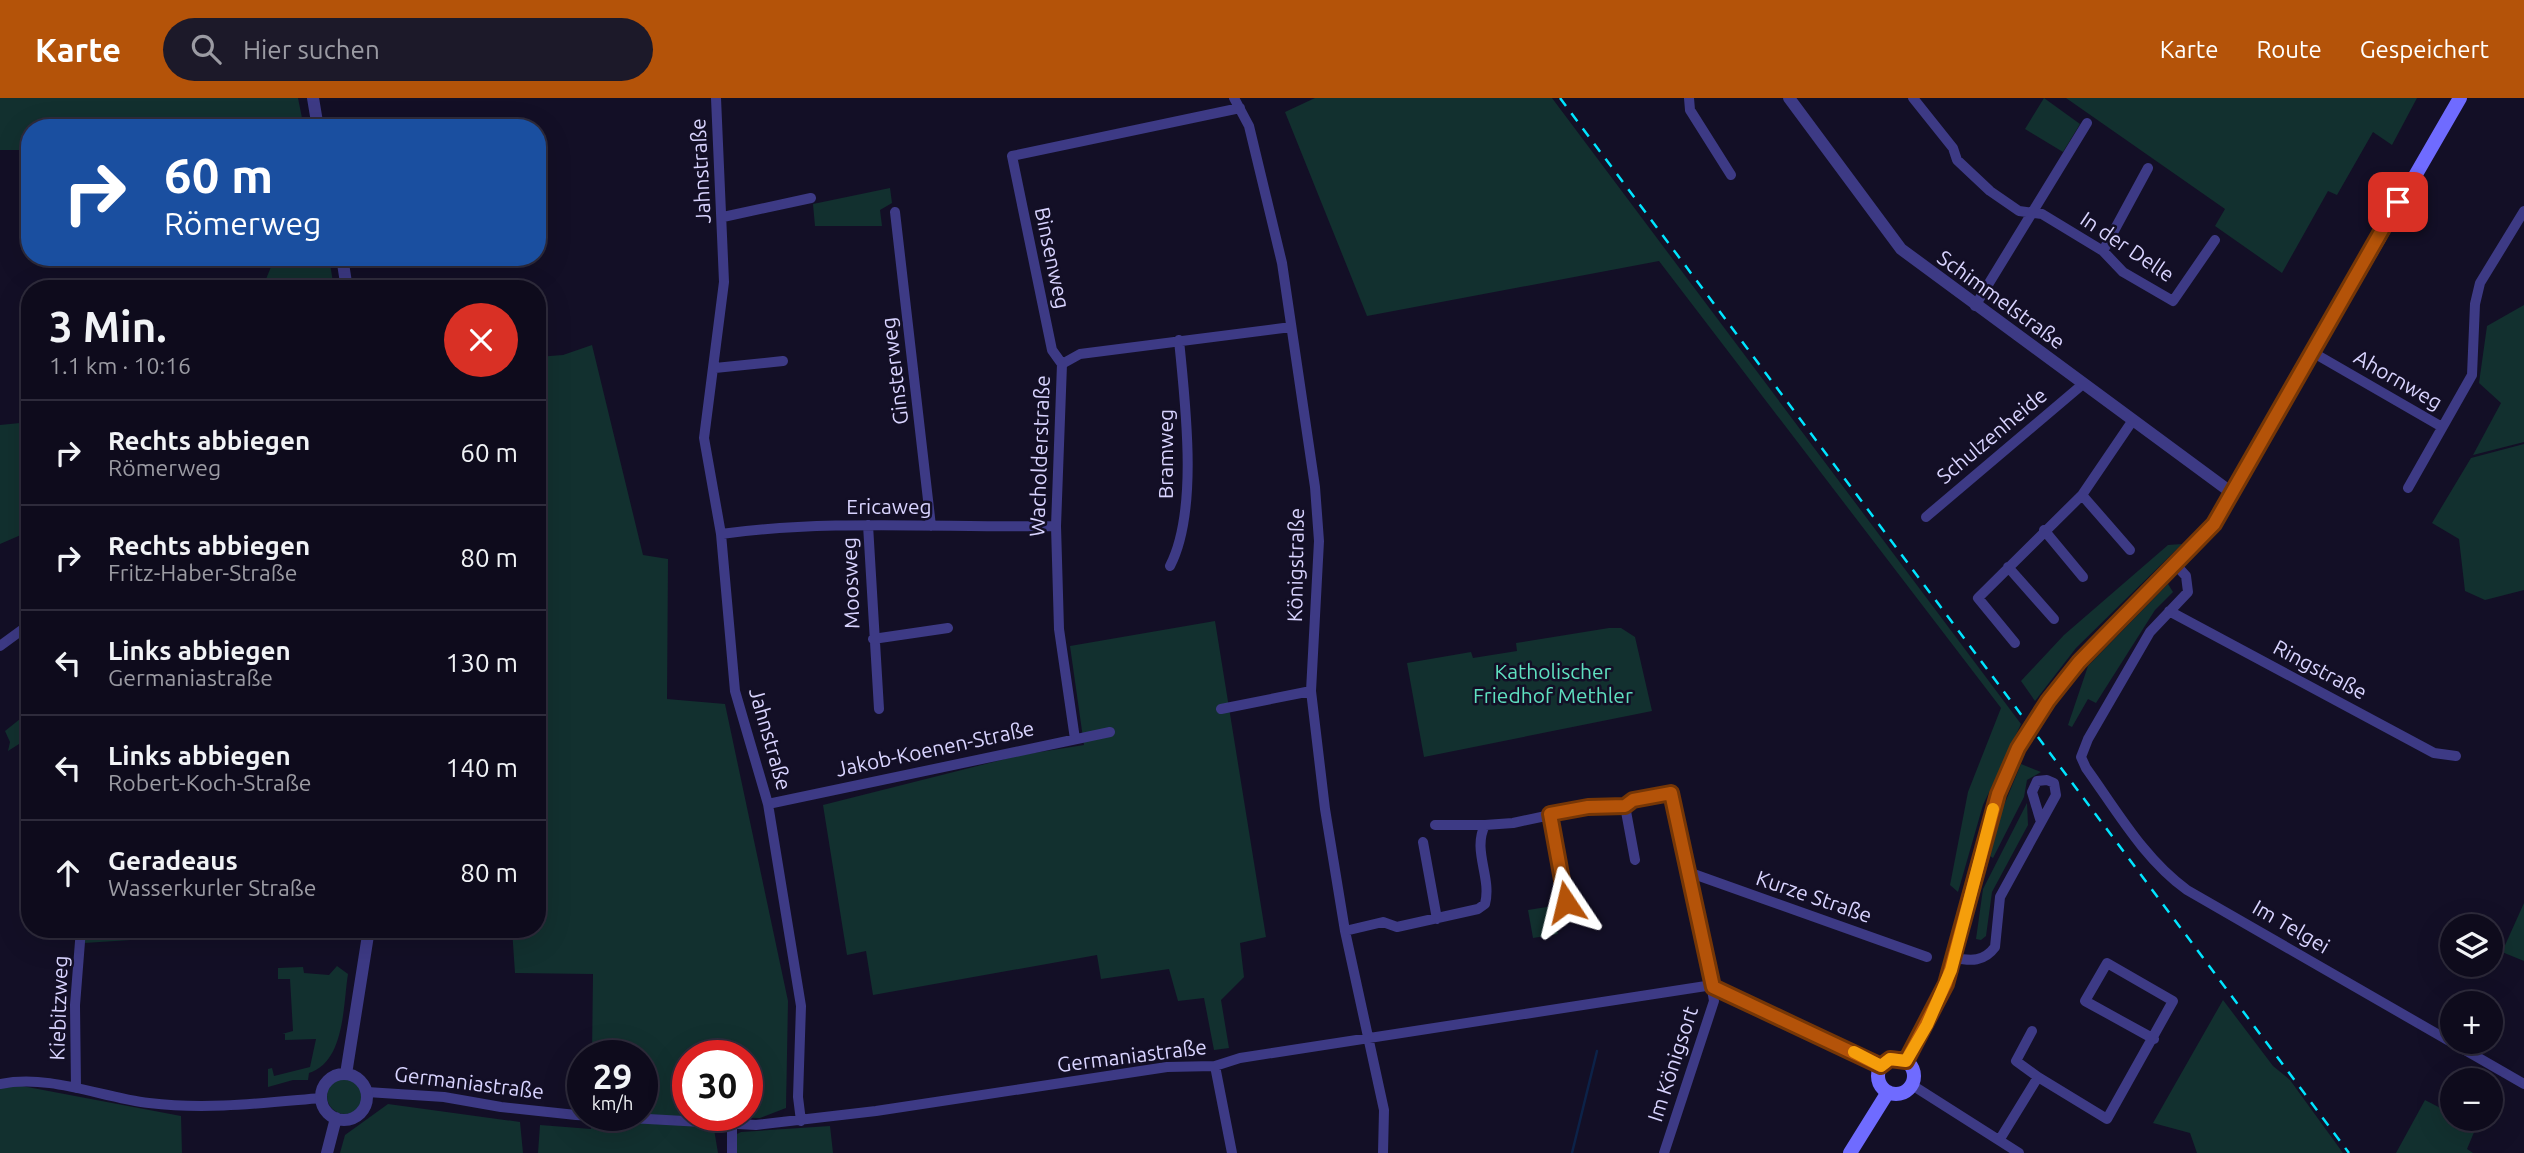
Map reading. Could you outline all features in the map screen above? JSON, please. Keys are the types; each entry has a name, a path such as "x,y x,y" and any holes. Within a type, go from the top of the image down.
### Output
{"main road":[{"path":"1906,1061 1938,1002 1955,958 1998,794 2018,748 2048,701 2096,643 2208,531 2460,98"},
{"path":"1890,1059 1906,1061 1914,1074 1912,1085 1898,1094 1888,1092 1878,1077 1881,1066 1890,1059"},
{"path":"1850,1153 1888,1092"}],"street":[{"path":"313,98 316,119"},
{"name":"Jahnstraße","path":"716,98 724,282 704,438 721,534 735,691 768,804 801,1006 798,1097 801,1121"},
{"name":"Königstraße","path":"1234,98 1249,126 1271,213 1291,327 1319,528 1311,691 1325,809 1345,931 1384,1110 1384,1153"},
{"path":"1689,98 1690,110 1731,175"},
{"name":"Schimmelstraße","path":"1789,98 1901,249 2232,493"},
{"name":"In der Delle","path":"1913,98 1954,148 1957,160 1990,191 2019,211 2042,214 2103,251 2123,272 2173,301 2215,240"},
{"name":"Binsenweg","path":"1062,364 1052,350 1012,156 1240,108"},
{"path":"1975,306 2087,123"},
{"path":"2103,251 2148,169"},
{"path":"723,217 811,198"},
{"name":"Ginsterweg","path":"895,212 931,526"},
{"path":"2442,427 2472,375 2475,304 2480,283 2524,213"},
{"path":"2511,236 2524,232"},
{"name":"Wacholderstraße","path":"1075,738 1059,629 1056,526 1062,364 1080,354 1291,327"},
{"name":"Bramweg","path":"1170,566 1181,545 1185,507 1185,400 1179,340"},
{"name":"Ahornweg","path":"2312,352 2442,427 2408,488"},
{"path":"715,368 783,361"},
{"name":"Schulzenheide","path":"1926,517 2083,384"},
{"path":"2015,643 1978,597 2082,495 2133,421"},
{"path":"2082,495 2130,550"},
{"name":"Moosweg","path":"868,525 879,709"},
{"name":"Ericaweg","path":"721,534 771,527 1056,526"},
{"path":"2044,530 2084,577"},
{"path":"2169,611 2188,592 2186,576 2175,564"},
{"path":"2008,567 2054,619"},
{"name":"Ringstraße","path":"2169,611 2434,753 2456,756"},
{"name":"Im Telgei","path":"2169,611 2151,632 2088,740 2081,757 2139,842 2168,876 2524,1084"},
{"name":"Moosweg","path":"873,639 948,628"},
{"path":"0,646 21,631"},
{"path":"1221,709 1311,691"},
{"name":"Jakob-Koenen-Straße","path":"768,804 1110,732"},
{"name":"Im Königsort","path":"1625,806 1633,800 1671,793 1713,987 1712,1013 1664,1153"},
{"path":"1435,825 1485,825 1588,807 1625,806 1635,860"},
{"path":"1550,814 1566,902"},
{"path":"1955,958 1975,961 1995,947 2000,897 2041,822"},
{"path":"1345,931 1383,922 1397,927 1478,909 1485,904 1488,894 1478,839 1485,825"},
{"path":"1423,842 1437,919"},
{"name":"Kurze Straße","path":"1688,872 1927,957"},
{"name":"Kiebitzweg","path":"76,1088 75,1005 81,938"},
{"path":"346,1074 368,938"},
{"path":"2032,1031 2016,1061 2107,1119 2154,1039 2173,1001 2107,963 2085,1001 2154,1039"},
{"name":"Germaniastraße","path":"763,1123 801,1121 1167,1067 1215,1066 1240,1058 1692,987 1713,987 1881,1066"},
{"path":"1215,1066 1232,1153"},
{"path":"346,1074 359,1079 367,1092 366,1104 360,1114 349,1120 336,1118 326,1110 321,1098 326,1083 338,1075 346,1074"},
{"path":"2000,1139 2038,1077"},
{"path":"0,1084 24,1081 76,1088 138,1102 201,1107 321,1098"},
{"path":"1912,1085 2019,1153"},
{"name":"Germaniastraße","path":"367,1092 432,1095 501,1107 672,1121"},
{"path":"327,1153 336,1118"},
{"path":"732,1131 732,1153"}],"green space":[{"path":"0,98 298,98 302,119 21,119 21,150 0,150"},
{"path":"1315,98 1552,98 2021,724 1983,805 1958,892 1950,885 1968,792 2001,708 1659,261 1367,316 1285,112"},
{"path":"2044,98 2080,124 2063,152 2025,129"},
{"path":"2066,98 2417,98 2392,145 2373,132 2337,195 2328,191 2282,273 2215,226 2225,209"},
{"path":"890,188 892,203 880,210 882,226 815,226 813,204"},
{"path":"271,266 330,266 333,280 266,280"},
{"path":"2524,305 2524,442 2473,455 2501,403 2479,383 2487,326"},
{"path":"592,345 643,555 668,559 667,699 725,704 788,1001 786,1108 763,1117 763,1040 672,1040 672,1131 714,1131 718,1153 538,1153 540,1125 567,1127 567,1131 658,1131 658,1040 592,1040 593,974 515,973 513,938 546,938 546,356 563,355"},
{"path":"21,423 21,535 0,544 0,425"},
{"path":"2524,444 2524,590 2485,600 2465,591 2459,539 2432,523 2471,458"},
{"path":"2182,544 2076,648 2035,701 2021,681 2064,635 2168,545"},
{"path":"2168,584 2173,592 2155,610 2096,703 2088,699 2072,727 2068,725 2088,666"},
{"path":"1215,621 1266,937 1240,943 1244,977 1221,1000 1229,1048 1214,1050 1204,998 1178,1001 1169,969 1101,979 1097,955 873,995 866,951 847,955 823,805 1021,755 1084,745 1070,646"},
{"name":"Katholischer Friedhof Methler","path":"1621,628 1635,637 1652,711 1424,757 1407,663 1471,652 1473,658 1517,651 1516,643"},
{"path":"21,718 21,743 8,751 10,742 5,731"},
{"path":"2021,764 2041,772 2027,780 2024,797 1993,858 1990,856 2002,810"},
{"path":"2027,803 2028,825 1992,892 1986,936 1981,940 1976,939 1983,889"},
{"path":"2524,903 2524,961 2503,952"},
{"path":"1553,906 1558,934 1533,938 1528,910"},
{"path":"85,938 162,938 84,943"},
{"path":"337,966 348,974 340,1031 330,1057 321,1067 309,1073 308,1080 293,1080 268,1087 268,1069 272,1068 274,1076 310,1067 316,1039 285,1040 285,1034 282,1034 293,1031 290,979 278,979 278,968 303,967 304,973 329,975"},
{"path":"2223,1000 2273,1066 2290,1080 2343,1153 2197,1153 2190,1133 2153,1123"},
{"path":"345,1078 358,1083 363,1096 358,1109 345,1114 332,1109 327,1096 332,1083"},
{"path":"22,1086 181,1116 182,1153 0,1153 0,1088"},
{"path":"2425,1100 2440,1108 2440,1131 2475,1131 2467,1149 2473,1153 2396,1153"},
{"path":"388,1104 520,1122 523,1153 340,1153 345,1135"},
{"path":"830,1126 833,1153 736,1153 737,1134"}],"waterway":[{"path":"1572,1153 1597,1051"}],"railway":[{"path":"1560,98 2349,1153"}],"slow traffic":[{"path":"1854,1052 1881,1066 1890,1059 1906,1061 1927,1025 1951,970 1993,809"}],"route":[{"path":"1566,902 1550,814 1588,807 1625,806 1633,800 1671,793 1713,987 1798,1024 1881,1066 1890,1059 1906,1061 1946,984 1998,794 2018,748 2062,681 2214,524 2398,202"}]}
